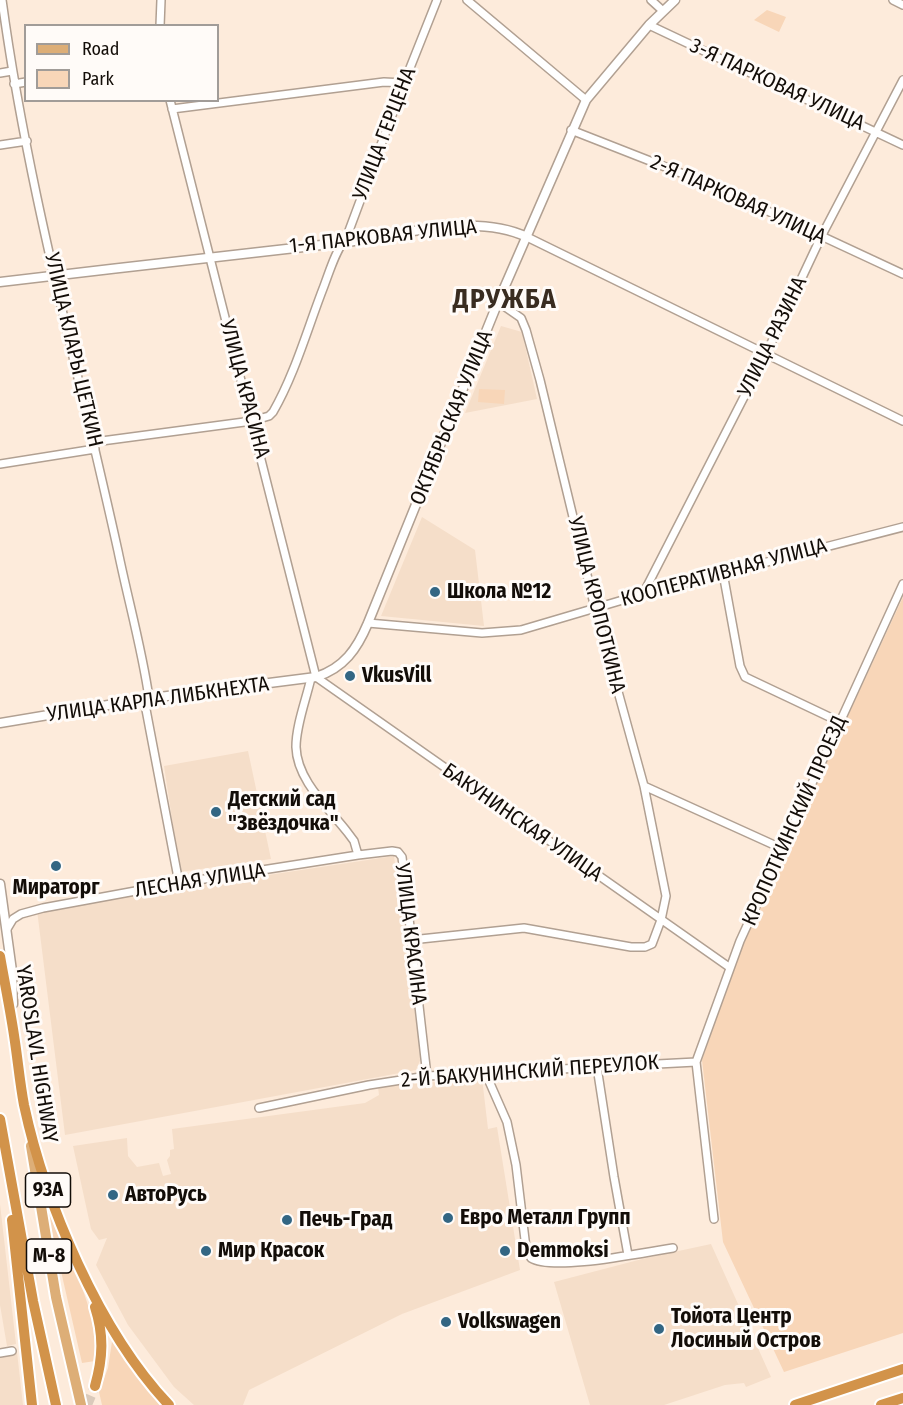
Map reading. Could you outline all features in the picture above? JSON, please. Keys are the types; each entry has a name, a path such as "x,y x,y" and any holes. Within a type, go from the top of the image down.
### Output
{"highway":[{"name":"YAROSLAVL HIGHWAY","path":"0,957 14,1032 24,1105"},
{"name":"93A","path":"24,1105 42,1174 82,1272 99,1321 102,1340 101,1362 95,1386"},
{"path":"1,1123 33,1405"},
{"name":"М-8","path":"1,1123 33,1301 56,1401"},
{"name":"93A","path":"82,1272 129,1354 169,1405"},
{"path":"795,1405 903,1369"},
{"path":"881,1405 903,1398"}],"main road":[{"name":"YAROSLAVL HIGHWAY","path":"24,1105 54,1287 81,1405"}],"street":[{"name":"УЛИЦА КЛАРЫ ЦЕТКИН","path":"2,0 14,84 55,276 95,446 147,698 179,883"},
{"path":"160,24 161,0"},
{"name":"УЛИЦА ГЕРЦЕНА","path":"252,421 269,416 277,405 342,243 347,236 437,0"},
{"path":"468,0 586,100"},
{"path":"651,0 663,11"},
{"name":"ОКТЯБРЬСКАЯ УЛИЦА","path":"314,678 329,673 346,661 368,623 498,302 586,100 650,25 675,0"},
{"path":"893,0 903,5"},
{"name":"3-Я ПАРКОВАЯ УЛИЦА","path":"650,25 903,145"},
{"path":"0,73 12,71"},
{"name":"УЛИЦА РАЗИНА","path":"643,594 766,354 821,237 903,80"},
{"path":"14,84 24,82"},
{"path":"219,100 384,82 404,83"},
{"path":"171,105 199,102"},
{"name":"УЛИЦА КРАСИНА","path":"171,105 252,421 314,678 296,742 298,765 305,779 354,841 358,855 392,851 400,854 403,863 427,1076"},
{"name":"2-Я ПАРКОВАЯ УЛИЦА","path":"571,130 714,186 903,274"},
{"path":"0,145 27,141"},
{"name":"1-Я ПАРКОВАЯ УЛИЦА","path":"0,282 209,256 342,243 457,226 476,225 502,228 526,237 903,420"},
{"name":"УЛИЦА КРОПОТКИНА","path":"411,940 524,928 605,943 645,947 652,944 661,920 666,896 644,786 595,608 543,391 526,330 521,318 498,302"},
{"path":"0,464 252,421"},
{"name":"КООПЕРАТИВНАЯ УЛИЦА","path":"368,623 482,633 521,630 643,594 903,527"},
{"path":"723,573 740,666 745,677 840,722"},
{"name":"КРОПОТКИНСКИЙ ПРОЕЗД","path":"696,1062 729,967 903,584"},
{"name":"УЛИЦА КАРЛА ЛИБКНЕХТА","path":"0,723 147,698 314,678"},
{"name":"БАКУНИНСКАЯ УЛИЦА","path":"314,678 729,967"},
{"path":"644,786 783,849"},
{"name":"ЛЕСНАЯ УЛИЦА","path":"21,914 179,883 358,855"},
{"path":"0,884 12,971 14,1032"},
{"path":"3,906 14,913 21,914"},
{"path":"6,931 9,924 21,914"},
{"path":"696,1062 714,1219"},
{"name":"2-Й БАКУНИНСКИЙ ПЕРЕУЛОК","path":"259,1108 364,1086 427,1076 696,1062"},
{"path":"597,1067 628,1255"},
{"path":"485,1072 507,1122 516,1166 526,1248 531,1258 544,1263 564,1263 673,1248"},
{"path":"0,1353 12,1351"}],"shaded area":[{"path":"501,326 522,332 537,399 465,413"},
{"name":"Школа №12","path":"422,517 475,550 484,626 381,616"},
{"name":"Детский сад \"Звёздочка\"","path":"248,751 271,859 180,872 164,766"},
{"path":"394,856 421,1058 416,1070 65,1135 37,910"},
{"path":"482,1078 488,1129 497,1127 520,1270 402,1314 249,1390 243,1405 194,1405 174,1387 128,1325 96,1265 107,1238 99,1240 91,1229 73,1146 127,1138 128,1156 137,1167 159,1163 163,1176 171,1174 167,1160 170,1150 174,1149 172,1129 365,1103 379,1095 378,1087"},
{"path":"0,1204 16,1344 7,1346 0,1305"},
{"name":"Тойота Центр Лосиный Остров","path":"711,1244 771,1377 746,1387 744,1383 725,1385 664,1405 590,1405 554,1282"},
{"path":"17,1352 23,1405 0,1405 0,1356"}],"green space":[{"path":"767,10 786,17 779,32 754,20"},
{"path":"479,389 505,390 504,404 478,402"},
{"path":"903,597 903,1333 784,1372 723,1242 702,1060 743,942"},
{"path":"47,1210 87,1302 95,1341 95,1361 82,1363"},
{"path":"113,1335 166,1405 102,1405 99,1392 108,1368"}],"tunnel":[{"path":"87,1405 95,1386"}],"place":[{"name":"Школа №12","path":"435,592"},
{"name":"VkusVill","path":"350,676"},
{"name":"Детский сад \"Звёздочка\"","path":"216,812"},
{"name":"Мираторг","path":"56,866"},
{"name":"АвтоРусь","path":"113,1195"},
{"name":"Евро Металл Групп","path":"448,1218"},
{"name":"Печь-Град","path":"287,1220"},
{"name":"Мир Красок","path":"206,1251"},
{"name":"Demmoksi","path":"505,1251"},
{"name":"Volkswagen","path":"446,1322"},
{"name":"Тойота Центр Лосиный Остров","path":"659,1329"}],"district":[{"name":"ДРУЖБА","path":"505,300"}]}
